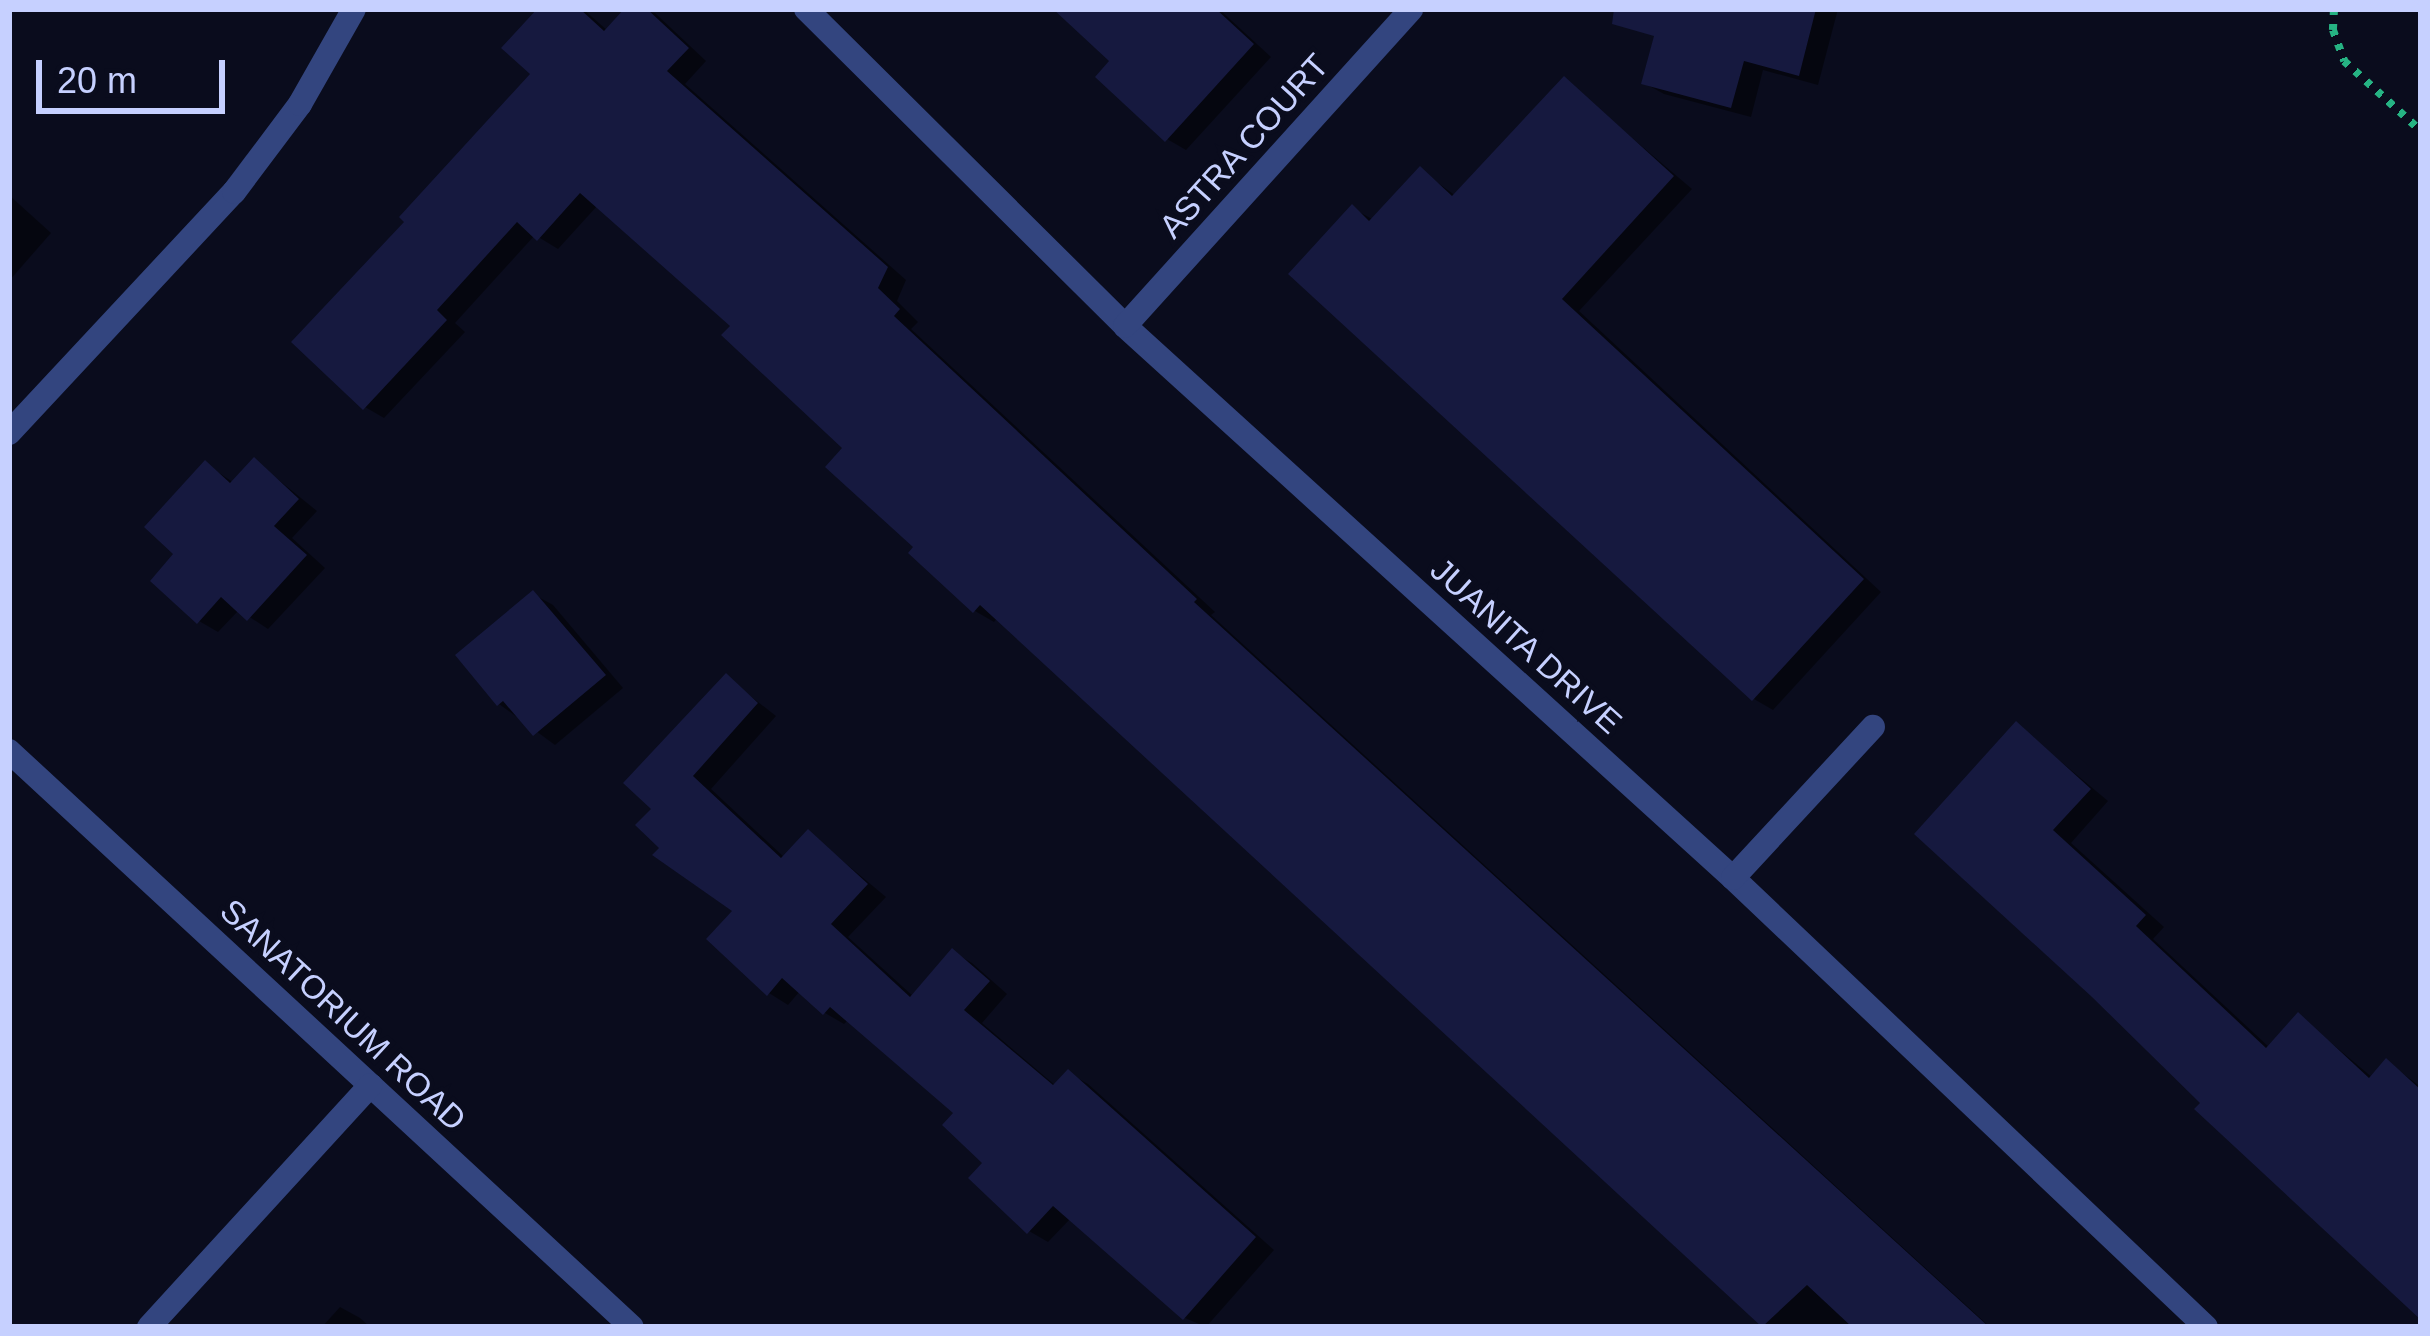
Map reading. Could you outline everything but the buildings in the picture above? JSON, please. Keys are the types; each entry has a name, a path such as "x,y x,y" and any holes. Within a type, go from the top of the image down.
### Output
{"street":[{"path":"9,434 234,192 300,104 354,9"},
{"name":"JUANITA DRIVE","path":"806,9 1125,326 1733,878 2206,1327"},
{"name":"ASTRA COURT","path":"1125,326 1412,9"},
{"path":"1733,878 1873,727"},
{"name":"SANATORIUM ROAD","path":"9,751 632,1327"},
{"path":"149,1327 371,1085"}],"path":[{"path":"2334,9 2333,30 2344,61 2421,130"}]}
